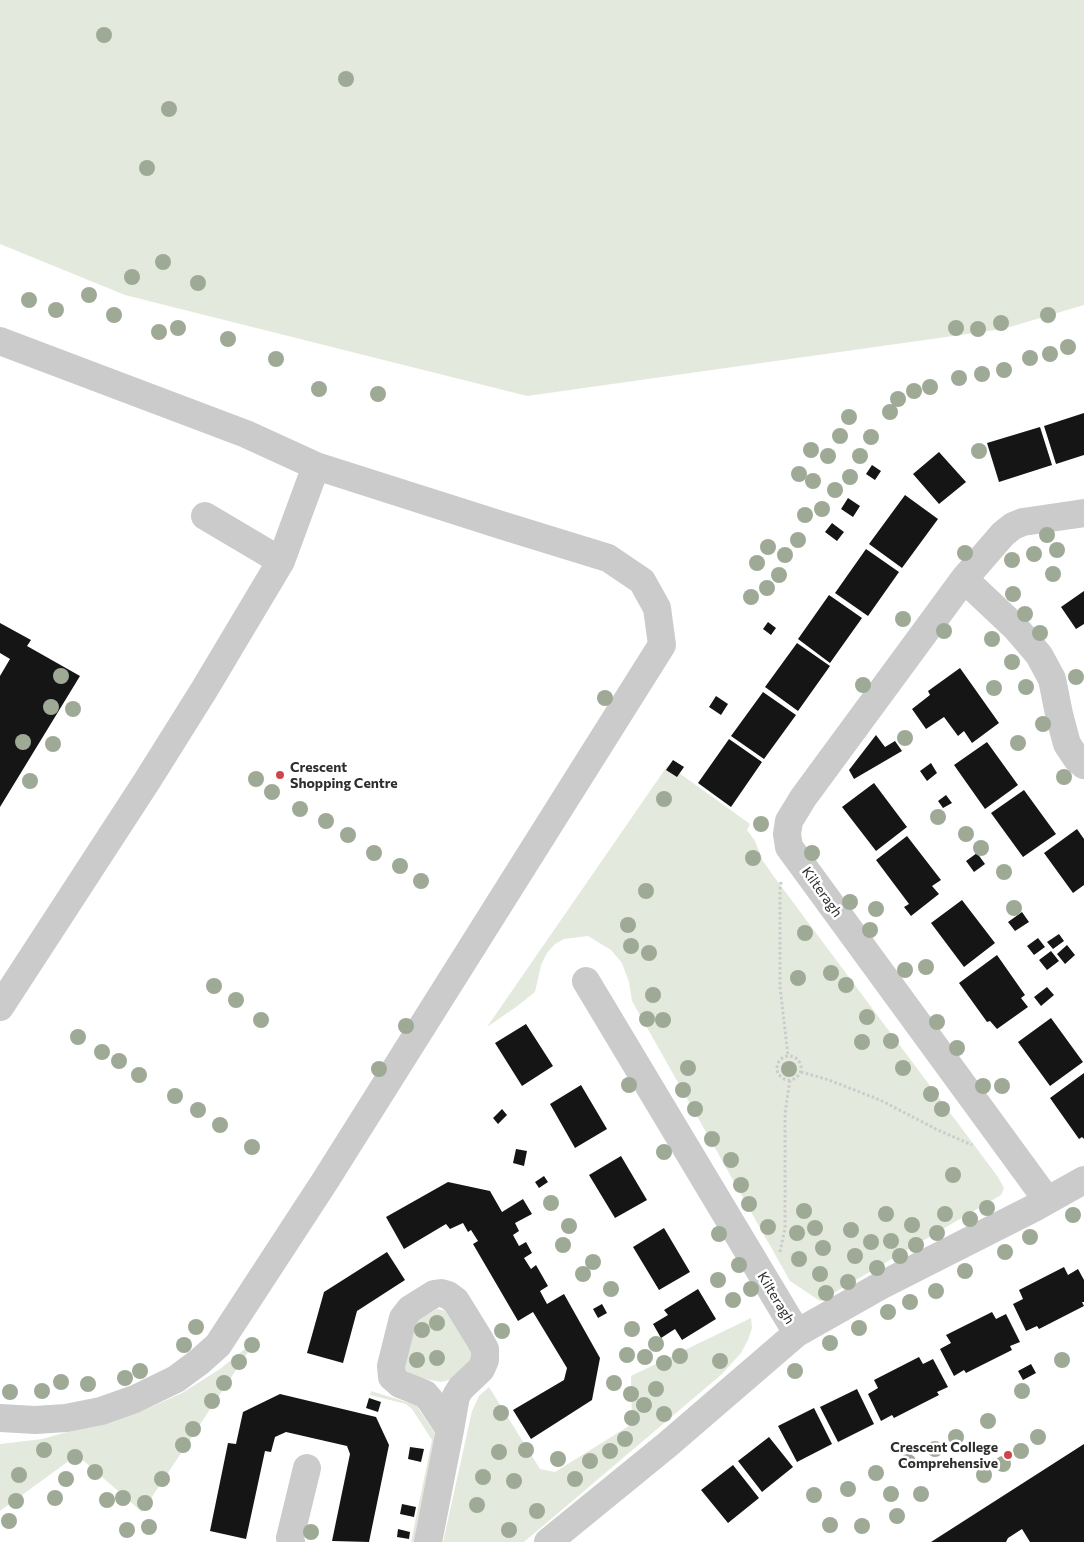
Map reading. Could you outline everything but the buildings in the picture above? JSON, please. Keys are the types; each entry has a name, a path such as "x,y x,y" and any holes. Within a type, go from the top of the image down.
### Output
{"street":[{"path":"0,340 246,434 316,466 608,558 642,581 657,608 662,645 325,1181 246,1299 218,1345 200,1362 176,1378 135,1400 101,1411 66,1418 35,1420 0,1418"},
{"path":"0,1007 147,781 281,561 316,466"},
{"path":"789,847 787,834 789,820 796,808 964,579 1013,526 1046,517 1084,512"},
{"path":"205,516 281,561"},
{"path":"964,579 1016,627 1039,655 1052,680 1068,744 1077,759 1084,765"},
{"name":"Kilteragh","path":"789,847 1047,1200"},
{"name":"Kilteragh","path":"586,981 797,1333"},
{"name":"Kilteragh","path":"548,1542 667,1445 797,1333 880,1286 1084,1180"},
{"path":"428,1542 450,1430 456,1396 461,1388 480,1369 485,1360 485,1349 456,1300 448,1295 434,1294 410,1309 403,1318 391,1366 392,1377 400,1384 425,1394 450,1430"},
{"path":"291,1542 290,1538 307,1468"}],"path":[{"path":"788,1056 780,987 780,889 789,847"},
{"path":"788,1056 793,1056 800,1062 801,1072 795,1079 790,1080 781,1078 777,1069 780,1060 788,1056"},
{"path":"801,1072 829,1080 880,1100 973,1146 992,1150 1009,1150"},
{"path":"769,1287 778,1260 785,1228 785,1112 790,1080"}],"shaded area":[{"path":"0,0 1084,0 1084,305 1003,329 527,396 125,295 0,244"},
{"path":"668,765 750,824 747,830 755,841 763,861 772,874 998,1177 1004,1188 1001,1195 820,1301 790,1281 632,1001 629,982 622,963 611,950 588,936 564,939 555,944 547,953 541,965 535,992 487,1027"},
{"path":"437,1309 447,1311 471,1351 472,1357 457,1378 441,1382 415,1377 404,1369 409,1333 417,1320"},
{"path":"751,1318 752,1328 748,1340 741,1353 722,1374 524,1542 443,1542 472,1411 479,1396 489,1387 540,1469 555,1472 632,1424 631,1376"},
{"path":"256,1340 142,1512 77,1455 0,1511 0,1444 42,1439 142,1411 182,1393 220,1369"},
{"path":"371,1391 416,1405 436,1435 418,1542 411,1542 432,1440 412,1409 406,1404 370,1395"}],"place":[{"name":"Crescent Shopping Centre","path":"280,775"},
{"name":"Crescent College Comprehensive","path":"1008,1455"}]}
